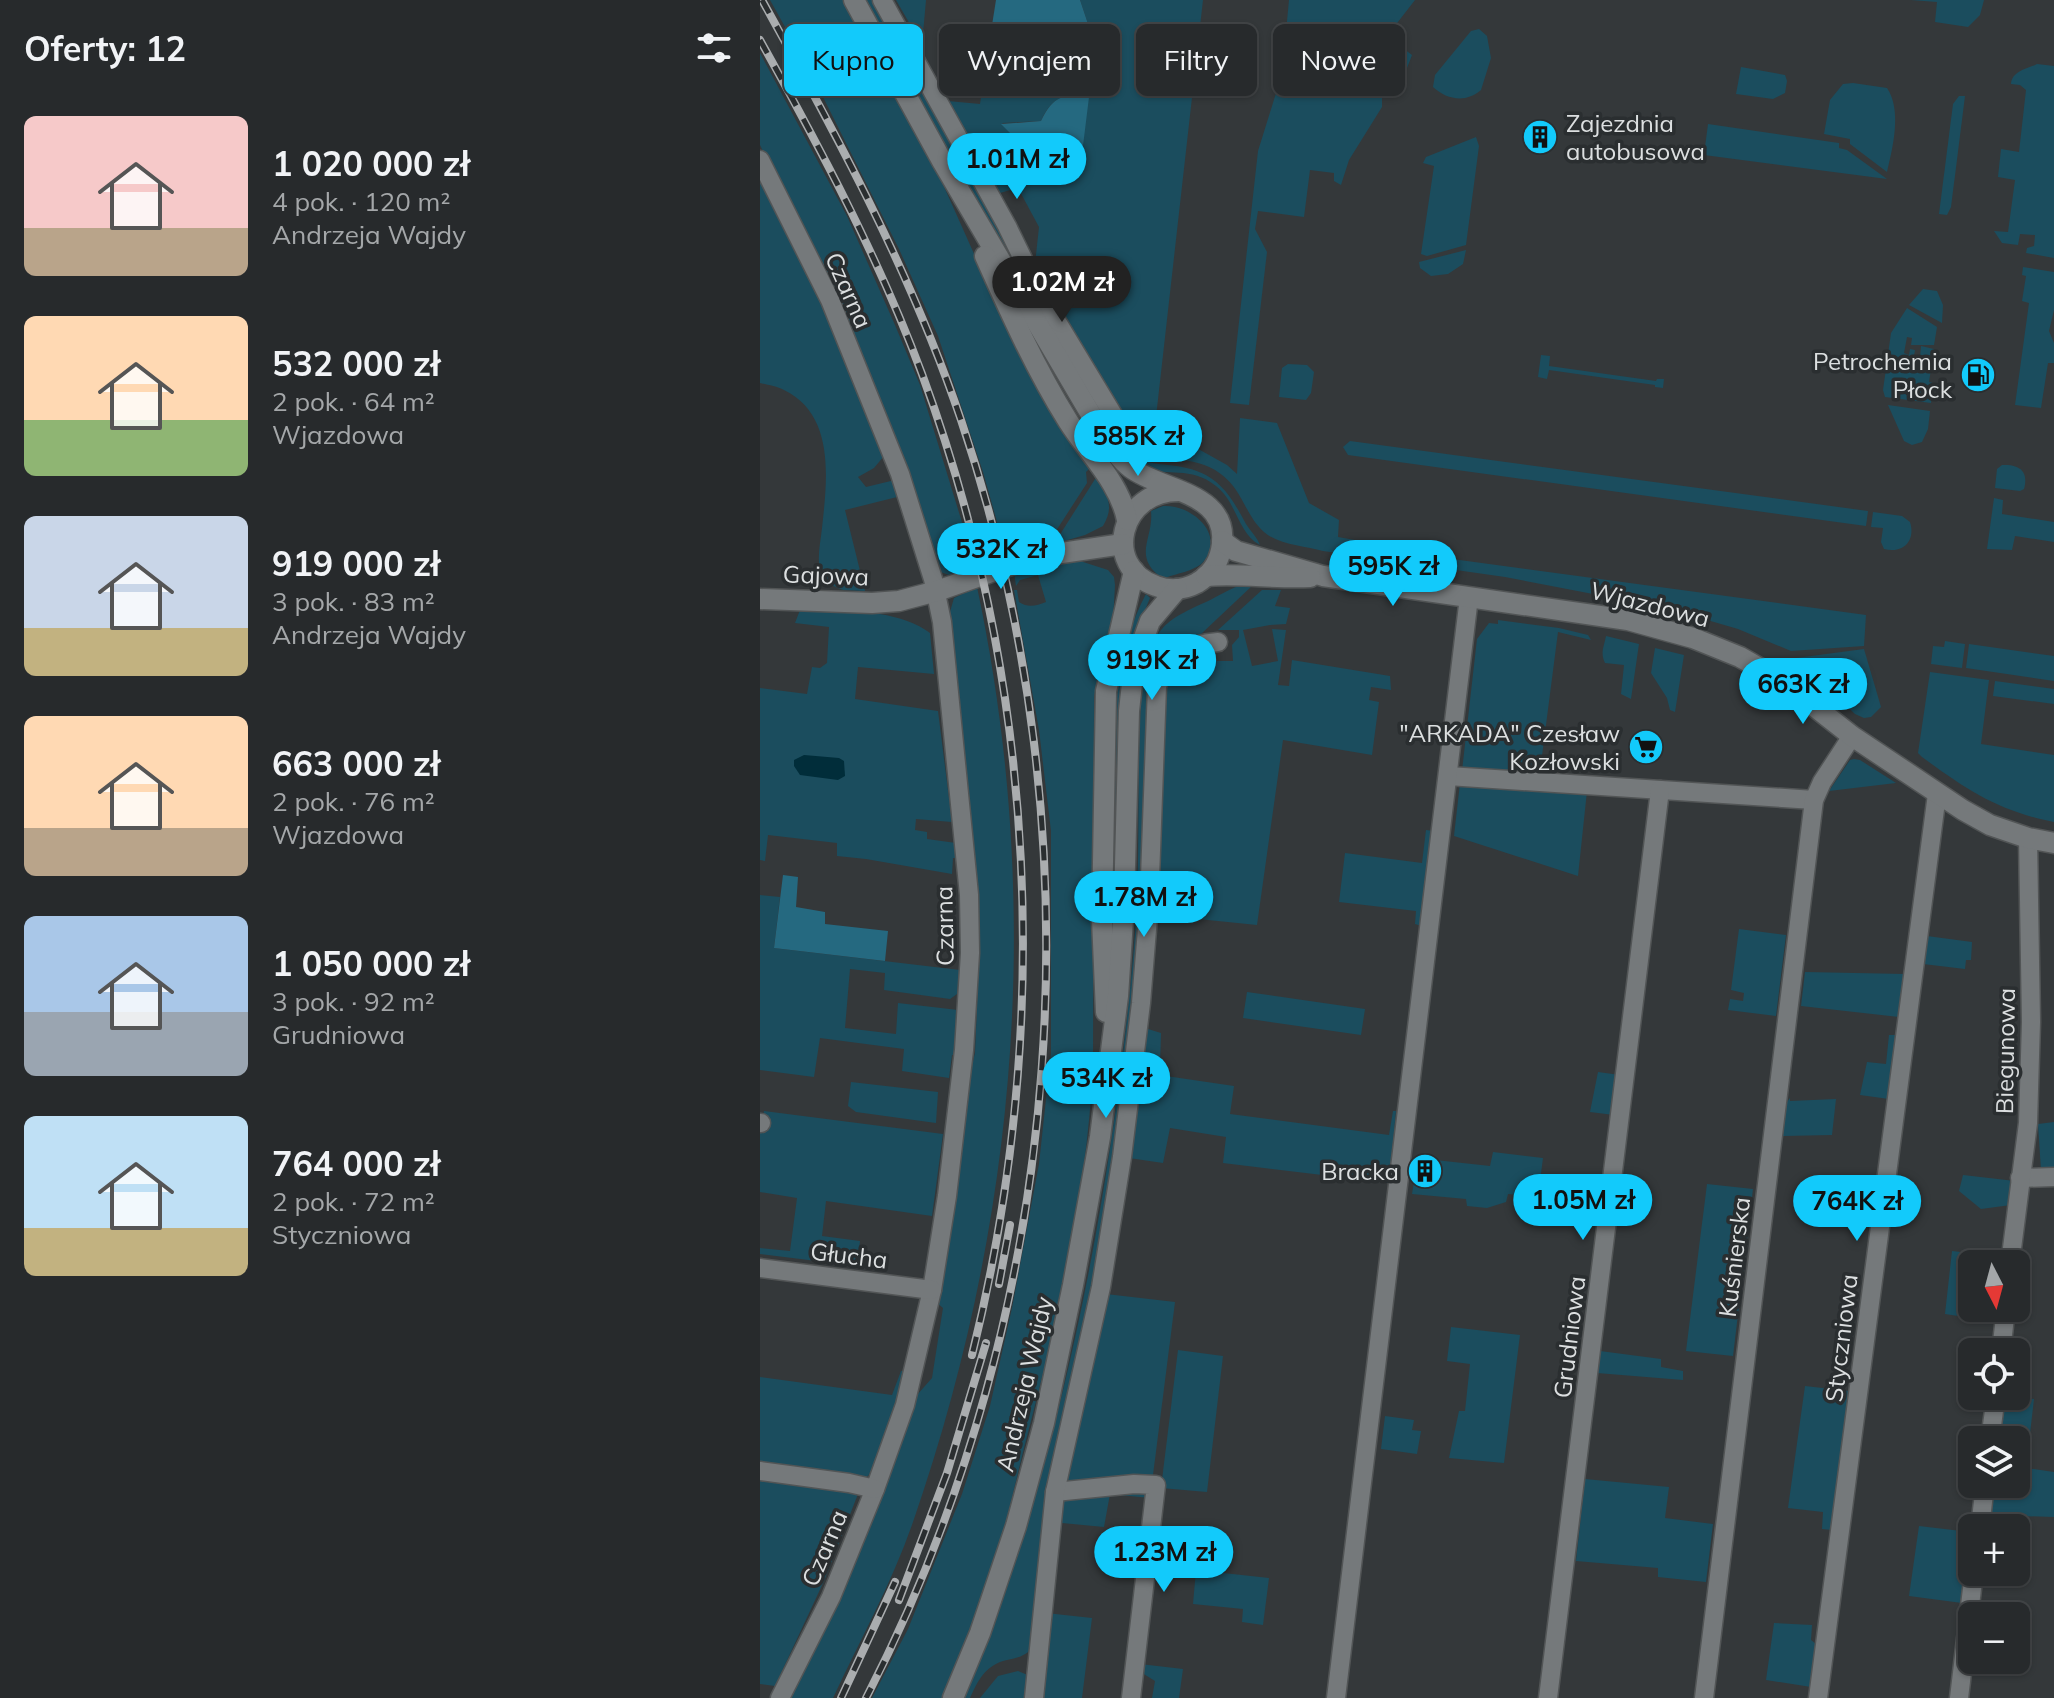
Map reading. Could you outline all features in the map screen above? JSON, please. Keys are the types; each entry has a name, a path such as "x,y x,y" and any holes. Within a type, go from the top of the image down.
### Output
{"main road":[{"path":"854,0 1060,366 1116,453 1132,469 1202,501 1217,518 1222,541 1216,564 1206,576"},
{"path":"942,161 1030,355 1068,421 1119,494 1127,520"},
{"path":"1177,589 1149,584 1134,571 1123,544 1127,520 1137,505 1158,493 1181,491"},
{"name":"Wjazdowa","path":"1222,541 1236,551 1323,576 1628,620 1693,638 1763,669 1852,736 1937,794 1990,825 2054,843"},
{"path":"937,591 1034,557 1123,544"},
{"name":"Andrzeja Wajdy","path":"1109,1072 1102,919 1106,691 1134,571"},
{"name":"Wjazdowa","path":"1206,576 1226,574 1274,579 1323,576"},
{"name":"Andrzeja Wajdy","path":"953,1698 1000,1578 1044,1423 1073,1285 1109,1072 1118,996 1124,904 1129,711 1134,665 1150,621 1165,600 1177,589 1198,583 1206,576"},
{"name":"Gajowa","path":"760,599 884,603 937,591"}],"street":[{"path":"882,0 1007,226 1039,292 1118,423"},
{"name":"Czarna","path":"760,160 830,300 900,474 937,591 968,886 970,953 964,1050 949,1181 932,1290 905,1405 831,1597 780,1698"},
{"path":"1336,1698 1469,597"},
{"path":"1034,1698 1055,1492 1101,1287 1124,1141 1149,905 1157,686 1168,663 1180,653 1196,644 1218,642"},
{"name":"Kuśnierska","path":"1704,1698 1814,800 1852,736"},
{"path":"1448,776 1814,800"},
{"name":"Grudniowa","path":"1548,1698 1660,790"},
{"name":"Styczniowa","path":"1818,1698 1937,794"},
{"name":"Biegunowa","path":"2012,1250 2028,1132 2031,1044 2028,838"},
{"path":"2020,1178 2054,1177"},
{"name":"Głucha","path":"760,1268 932,1290"},
{"path":"760,1471 875,1489"},
{"path":"1055,1492 1134,1484 1156,1485 1131,1698"},
{"path":"1959,1698 1972,1586"}],"shaded area":[{"path":"770,0 843,0 856,24 784,24"},
{"path":"863,0 875,0 888,24 876,24"},
{"path":"896,0 926,0 923,34 923,24 910,24"},
{"path":"996,0 1080,0 1088,24 992,24"},
{"path":"1080,0 1203,0 1200,24 1136,24 1136,96 1192,96 1155,426 1127,420 1115,410 1035,264 1039,227 1018,188 996,194 948,101 980,104 981,96 1065,96 1050,106 1041,121 1002,123 1051,174 1087,96 1120,96 1120,24 1088,24"},
{"path":"1289,0 1415,0 1396,24 1287,24"},
{"path":"1911,0 1984,0 1980,15 1968,27 1935,22 1937,2"},
{"path":"1479,29 1487,36 1491,58 1481,90 1463,98 1450,97 1438,91 1433,87 1435,75 1471,31"},
{"path":"1405,50 1412,55 1405,69"},
{"path":"760,53 847,216 895,325 920,385 975,565 949,575 938,571 826,281 760,145"},
{"path":"2037,64 2054,66 2054,258 2026,253 2027,248 2034,246 2035,235 2020,234 2018,245 2002,243 1994,231 2008,232 2015,180 1998,177 2001,149 2019,152 2026,90 2020,85 2011,84 2012,80 2021,71"},
{"path":"1741,67 1785,75 1785,93 1773,99 1736,94"},
{"path":"1843,84 1887,88 1892,97 1895,129 1887,172 1850,144 1850,139 1824,134 1830,100"},
{"path":"923,86 1114,428 1120,443 1117,445 1004,254 916,96 923,96"},
{"path":"822,96 896,96 933,162 1013,341 1045,402 1090,468 1086,472 1087,483 1054,534 1043,539 1038,546 1006,554 983,472 938,336 899,249"},
{"path":"1064,96 1089,96 1080,170 1067,180 1051,174 1001,124 1041,121 1055,101"},
{"path":"1275,96 1382,96 1382,107 1349,160 1341,185 1334,181 1334,173 1310,170 1304,217 1258,211 1255,229 1267,252 1249,405 1230,403 1258,151"},
{"path":"1959,96 1965,96 1951,207 1947,215 1939,214 1953,104"},
{"path":"1708,124 1839,143 1839,148 1847,150 1887,179 1704,155"},
{"path":"1476,137 1479,146 1466,245 1427,256 1421,254 1434,166 1423,163 1426,157"},
{"path":"760,177 821,299 884,456 874,468 858,477 866,487 895,480 897,497 845,510 865,591 843,590 824,582 819,555 826,470 820,432 801,401 781,389 760,383"},
{"path":"1466,250 1463,264 1448,274 1431,276 1420,268 1419,262"},
{"path":"2023,267 2054,272 2054,310 2049,331 2054,343 2054,363 2048,363 2041,408 2015,405 2029,303 2022,301 2026,276 2022,275"},
{"path":"1923,289 1937,291 1943,305 1942,323 1909,305"},
{"path":"1907,308 1937,327 1934,345 1911,345 1912,338 1907,337 1904,353 1909,355 1910,349 1915,350 1914,356 1920,357 1921,346 1934,349 1929,382 1933,383 1931,403 1885,397 1883,390 1891,333"},
{"path":"1541,355 1550,356 1549,366 1656,381 1664,379 1663,388 1549,370 1547,379 1538,377"},
{"path":"1288,364 1307,365 1314,372 1311,393 1306,400 1279,397 1282,368"},
{"path":"1888,405 1930,411 1928,429 1922,442 1912,445 1904,441"},
{"path":"1240,418 1277,423 1309,503 1339,520 1338,537 1372,543 1371,548 1866,615 1864,646 1791,651 1738,629 1666,608 1505,577 1323,551 1285,542 1270,536 1257,525 1232,485 1215,470 1148,452 1131,438 1166,431 1227,465 1237,474"},
{"path":"1350,441 1868,511 1866,526 1348,455 1343,447"},
{"path":"1129,451 1147,462 1194,470 1214,480 1234,503 1260,545 1247,533 1229,500 1216,486 1197,476 1145,467 1124,453"},
{"path":"2002,465 2013,466 2024,473 2024,489 1995,488 1997,469"},
{"path":"1097,476 1109,506 1103,526 1054,544"},
{"path":"1994,498 2003,500 2002,514 2054,522 2054,542 2015,536 2012,550 1987,549"},
{"path":"1163,506 1194,515 1202,522 1211,540 1210,551 1200,565 1163,579 1148,563 1146,547 1151,511"},
{"path":"1873,512 1902,516 1910,522 1911,535 1902,548 1884,549 1881,542 1883,528 1871,527"},
{"path":"1080,561 1108,570 1114,577 1115,585 1113,621 1094,696 1093,1063 1079,1198 1053,1333 1003,1533 942,1698 872,1698 908,1629 962,1494 990,1406 1039,1164 1051,1053 1051,831 1039,730 1014,590 1017,590 1022,604 1032,606 1046,602 1038,575 1020,580 1016,586 1014,572"},
{"path":"1247,583 1253,585 1200,635 1173,651 1148,733 1136,997 1094,1286 1051,1469 1039,1551 1031,1649 989,1668 970,1698 963,1698 994,1625 1048,1451 1102,1201 1134,947 1143,675 1162,628 1179,615"},
{"path":"977,587 998,705 1010,823 1014,941 1010,1059 997,1176 977,1292 949,1408 905,1545 833,1698 788,1698 917,1395 932,1378 943,1308 936,1302 967,1087 975,1053 980,937 950,612 954,598"},
{"path":"1262,590 1281,590 1275,606 1290,608 1286,624 1243,630 1252,666 1278,661 1272,629 1286,630 1278,685 1289,686 1292,660 1390,676 1391,690 1371,687 1369,700 1379,702 1372,755 1283,740 1257,925 1159,915 1165,688 1171,676 1188,661 1233,661 1232,645 1239,637 1239,630 1218,630"},
{"path":"1146,594 1150,598 1127,653 1120,689 1110,994 1117,700 1126,646"},
{"path":"800,610 885,615 917,625 930,633 934,674 858,667 855,699 938,711 952,822 916,819 915,830 927,832 927,839 956,843 957,858 953,858 952,874 837,856 837,843 768,835 765,861 760,860 760,688 807,694 812,667 820,668 827,663 829,627 795,623"},
{"path":"1498,620 1559,628 1588,635 1591,640 1558,632 1539,779 1462,771 1477,639 1489,623 1498,624"},
{"path":"1606,636 1639,644 1631,699 1621,694 1624,665 1605,663"},
{"path":"1945,641 1965,644 1962,668 1931,664 1933,646 1944,647"},
{"path":"1969,644 2054,656 2054,681 1966,668"},
{"path":"1655,648 1684,655 1675,712 1670,710 1667,698 1651,673"},
{"path":"1864,649 1881,707 1871,717 1864,718 1855,714 1796,658"},
{"path":"1930,672 1989,680 1981,744 2054,755 2054,822 2016,812 1984,798 1918,753"},
{"path":"1995,681 2054,689 2054,704 1993,696"},
{"path":"804,755 839,758 844,761 845,776 838,780 800,775 794,760"},
{"path":"1854,759 1896,783 1829,791 1850,760"},
{"path":"1460,783 1587,791 1578,876 1454,836"},
{"path":"1426,830 1433,831 1422,926 1415,924 1416,911 1339,902 1345,853 1422,863"},
{"path":"783,875 798,877 796,907 825,912 825,924 888,931 885,961 774,948"},
{"path":"760,895 780,897 774,948 960,970 957,994 950,999 884,990 885,973 850,969 845,1028 896,1034 898,1003 958,1010 955,1055 952,1055 949,1078 902,1071 904,1049 820,1038 814,1077 760,1070"},
{"path":"1739,929 1786,935 1776,1016 1728,1010 1730,999 1743,1001 1744,993 1731,990"},
{"path":"1927,936 1972,942 1971,960 1966,960 1965,969 1923,964"},
{"path":"1805,972 1905,974 1899,1017 1801,1006"},
{"path":"1247,992 1365,1009 1361,1035 1243,1018"},
{"path":"1148,1029 1161,1033 1160,1068 1166,1076 1234,1086 1230,1114 1389,1135 1393,1111 1396,1111 1389,1183 1223,1163 1226,1137 1170,1128 1163,1163 1129,1158"},
{"path":"1889,1035 1897,1035 1889,1099 1860,1095 1867,1062 1886,1064"},
{"path":"1598,1072 1620,1075 1614,1115 1590,1112"},
{"path":"851,1082 938,1092 936,1123 856,1112 848,1106"},
{"path":"1790,1098 1790,1101 1836,1099 1832,1135 1783,1136 1784,1106"},
{"path":"764,1111 943,1134 932,1216 826,1201 822,1236 860,1241 857,1266 760,1254 760,1248 790,1251 797,1198 760,1192 760,1130"},
{"path":"2054,1122 2054,1171 2041,1170 2038,1124"},
{"path":"1493,1152 1543,1158 1538,1197 1508,1194 1506,1202 1487,1208 1467,1206 1466,1199 1412,1194 1415,1175 1430,1177 1432,1164 1417,1161 1417,1158 1490,1166"},
{"path":"1963,1175 2015,1181 2011,1205 1981,1209 1959,1191"},
{"path":"1707,1184 1753,1189 1733,1356 1686,1351"},
{"path":"1952,1251 1958,1252 1958,1316 1945,1314"},
{"path":"1106,1294 1175,1302 1153,1475 1061,1487"},
{"path":"1451,1327 1520,1335 1504,1463 1449,1458 1459,1411 1465,1411 1470,1364 1447,1361"},
{"path":"1178,1350 1223,1356 1207,1492 1161,1488"},
{"path":"1600,1351 1661,1359 1661,1367 1683,1371 1683,1380 1597,1373"},
{"path":"901,1371 904,1371 884,1444 866,1478 760,1466 760,1377 892,1395"},
{"path":"1805,1386 1849,1391 1832,1530 1822,1529 1823,1512 1788,1508"},
{"path":"2030,1399 2034,1399 2030,1434 2030,1426 1998,1426 1999,1410 2030,1410"},
{"path":"1385,1416 1414,1420 1412,1430 1421,1431 1417,1454 1381,1449"},
{"path":"2030,1469 2054,1472 2054,1517 1989,1514 1990,1498 2030,1498"},
{"path":"1585,1479 1669,1487 1665,1518 1713,1524 1706,1582 1658,1577 1658,1568 1576,1561"},
{"path":"760,1481 858,1494 824,1581 775,1686 760,1684"},
{"path":"1144,1491 1150,1498 1110,1494 1104,1527 1062,1523 1059,1549 1054,1548 1064,1501 1082,1495"},
{"path":"1919,1526 1958,1531 1958,1586 1964,1586 1962,1602 1909,1596"},
{"path":"1196,1570 1269,1578 1263,1625 1242,1622 1243,1609 1193,1604"},
{"path":"1046,1613 1092,1618 1082,1698 1036,1698"},
{"path":"1774,1623 1812,1625 1811,1640 1816,1644 1811,1687 1766,1680"},
{"path":"1140,1664 1183,1669 1179,1698 1152,1698 1155,1681 1139,1671"},
{"path":"1018,1671 1030,1676 1029,1698 980,1698 998,1676"}],"railway":[{"path":"762,0 845,154 896,258 961,420 1005,578 1034,740 1046,904 1042,1068 1022,1232 986,1392 934,1548 866,1698"},
{"path":"760,40 868,246 922,374 961,493 990,614 1010,737 1021,860 1022,985 1015,1109 998,1232 972,1355"},
{"path":"999,1284 1010,1225"},
{"path":"899,1600 947,1473 986,1343"},
{"path":"841,1698 895,1582"}],"place":[{"name":"Zajezdnia autobusowa","path":"1540,137"},
{"name":"Petrochemia Płock","path":"1978,375"},
{"name":"\"ARKADA\" Czesław Kozłowski","path":"1646,747"},
{"name":"Bracka","path":"1425,1171"}]}
